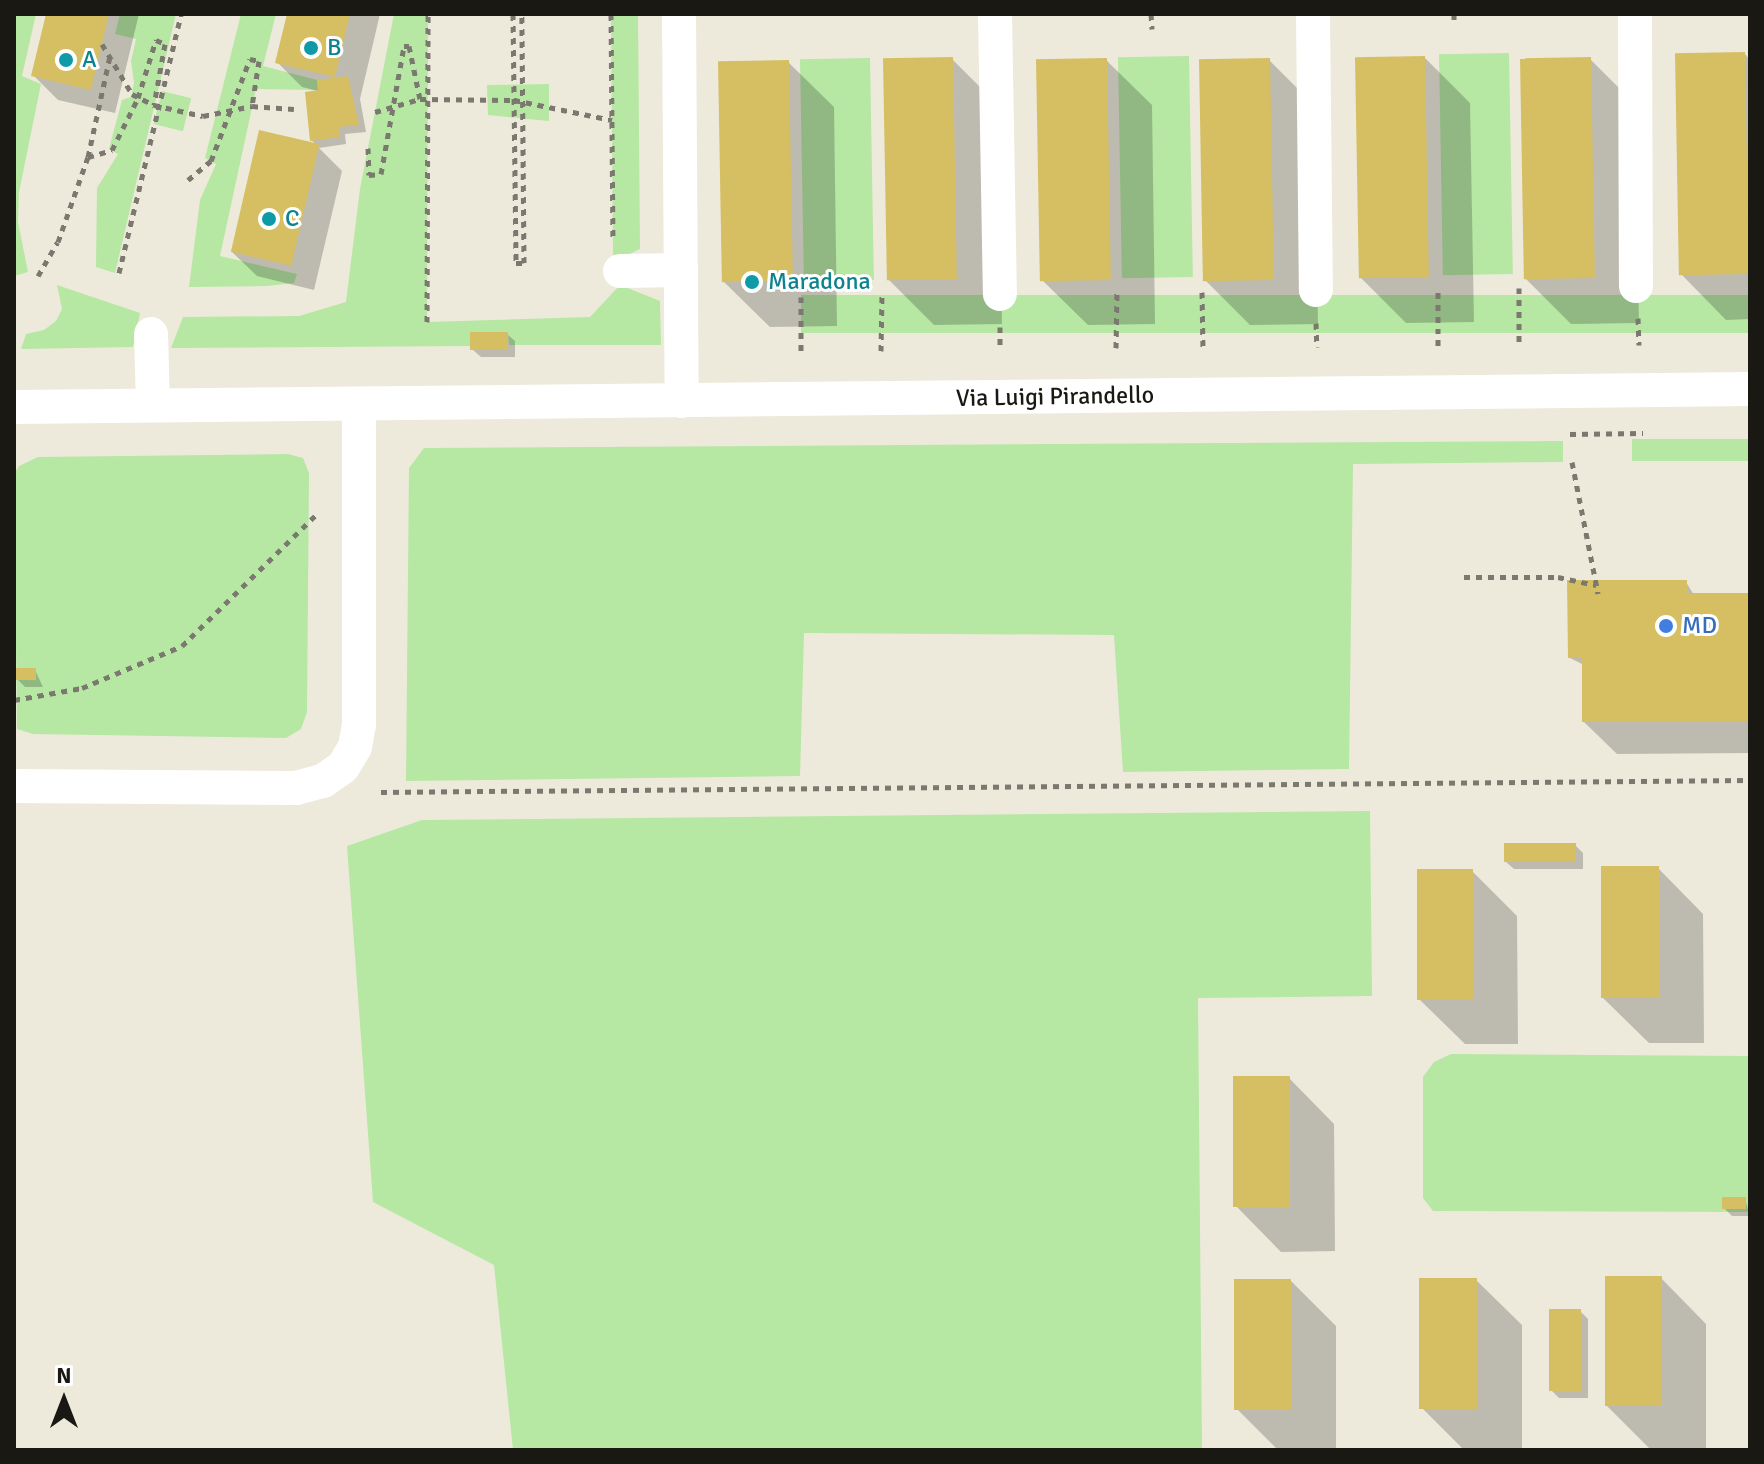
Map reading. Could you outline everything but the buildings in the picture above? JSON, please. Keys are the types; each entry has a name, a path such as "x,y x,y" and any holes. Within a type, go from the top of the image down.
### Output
{"street":[{"path":"679,14 682,401"},
{"path":"995,14 1000,294"},
{"path":"1313,14 1316,290"},
{"path":"1635,14 1636,286"},
{"path":"616,262 681,270"},
{"path":"151,334 153,405"},
{"name":"Via Luigi Pirandello","path":"14,407 1750,389"},
{"path":"20,782 296,788 323,781 343,767 355,747 359,725 359,404"}],"path":[{"path":"119,273 181,14"},
{"path":"427,322 428,14"},
{"path":"513,14 516,263 524,263 522,14"},
{"path":"611,14 616,262"},
{"path":"1151,14 1152,29"},
{"path":"1454,14 1454,25"},
{"path":"88,157 112,150 138,98 156,40 165,44 157,106"},
{"path":"102,44 138,98 157,106 203,116 252,106 294,109"},
{"path":"368,148 369,175 381,174 404,46 409,46 420,99"},
{"path":"38,276 58,242 88,157 110,56"},
{"path":"188,180 211,161 250,59 259,61 252,106"},
{"path":"375,112 420,99 514,100 612,120"},
{"path":"1438,288 1438,346"},
{"path":"1519,288 1519,346"},
{"path":"1202,292 1203,348"},
{"path":"1116,348 1117,293"},
{"path":"881,351 882,296"},
{"path":"801,297 801,352"},
{"path":"1570,434 1643,433"},
{"path":"1572,462 1598,593"},
{"path":"14,700 82,688 182,646 317,514"},
{"path":"1464,577 1558,577 1596,585"},
{"path":"381,792 1750,780"}],"green space":[{"path":"14,14 36,14 22,76 41,84 19,192 18,222 28,272 14,276"},
{"path":"120,14 176,14 115,273 96,267 97,188 118,154 109,149 122,100 131,97 134,83 131,61 136,39 115,34"},
{"path":"241,14 276,14 263,66 317,80 318,90 256,89 220,256 297,274 294,283 189,287 200,200 216,164 205,158"},
{"path":"394,14 428,14 427,322 590,317 620,285 660,301 661,345 509,345 508,332 471,332 471,346 171,348 183,317 299,316 346,302 360,189"},
{"path":"611,14 638,14 640,249 619,259 613,254"},
{"path":"1509,53 1513,274 1443,275 1439,54"},
{"path":"1189,56 1193,277 1122,278 1118,57"},
{"path":"870,58 874,280 804,281 800,59"},
{"path":"549,84 549,121 488,115 487,85"},
{"path":"162,91 191,98 183,131 154,124"},
{"path":"57,285 140,313 133,347 21,349 26,334 44,330 56,321 62,309"},
{"path":"801,295 1750,295 1750,333 801,333"},
{"path":"1632,439 1750,439 1750,461 1632,461"},
{"path":"1563,441 1563,462 1353,464 1349,769 1123,772 1114,635 804,633 800,776 406,781 409,468 424,448"},
{"path":"288,454 303,458 309,473 307,712 301,729 286,738 33,734 17,729 14,474 19,466 38,457"},
{"path":"1370,811 1372,996 1198,998 1202,1450 513,1450 494,1265 373,1202 347,846 422,820"},
{"path":"1451,1054 1750,1056 1750,1212 1433,1211 1423,1198 1423,1077 1434,1062"}],"place":[{"name":"B","path":"311,48"},
{"name":"A","path":"66,60"},
{"name":"C","path":"269,219"},
{"name":"Maradona","path":"752,282"},
{"name":"MD","path":"1666,626"}]}
